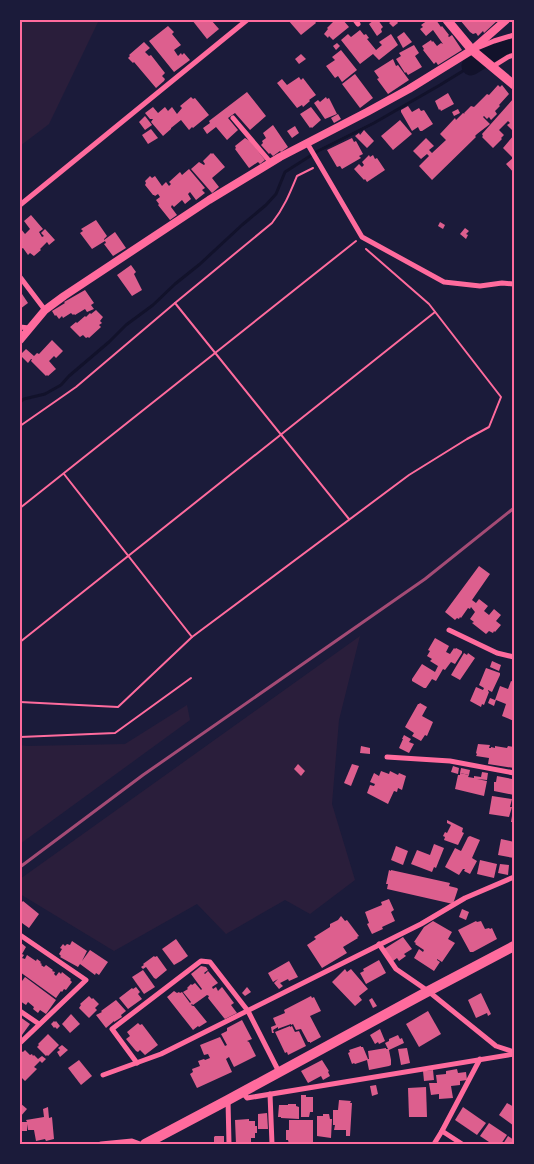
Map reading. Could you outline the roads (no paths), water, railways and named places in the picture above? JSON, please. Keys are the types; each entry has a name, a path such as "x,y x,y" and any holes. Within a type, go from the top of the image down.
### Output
{"highway":[{"path":"145,1144 514,946"}],"main road":[{"path":"447,20 474,51 514,85"}],"street":[{"path":"20,205 247,20"},
{"path":"474,51 506,20"},
{"path":"20,340 45,310 209,200 271,163 308,146 474,51 494,41 514,36"},
{"path":"490,65 514,55"},
{"path":"233,118 271,163"},
{"path":"308,146 362,237 444,282 480,286 502,283 514,284"},
{"path":"20,277 45,310"},
{"path":"20,327 29,328"},
{"path":"449,630 497,653 514,657"},
{"path":"388,757 450,761 514,773"},
{"path":"103,1075 161,1054 434,917 465,898 514,877"},
{"path":"20,935 86,980 20,1043"},
{"path":"379,944 396,969 428,991 496,1046 514,1053"},
{"path":"137,1063 112,1030 201,961 210,962 248,1011 279,1072"},
{"path":"20,1011 39,1024"},
{"path":"242,1092 247,1098 514,1053"},
{"path":"434,1144 480,1060"},
{"path":"270,1094 272,1144"},
{"path":"228,1100 229,1144"},
{"path":"442,1131 462,1144"},
{"path":"101,1144 132,1141 140,1144"}],"waterway":[{"path":"471,66 497,50 514,45"},
{"path":"20,402 24,399 45,394 61,385 126,325 153,305 266,205 276,194 285,172 318,151 374,123 471,66"}],"railway":[{"path":"20,867 143,775 425,579 514,508"}]}
